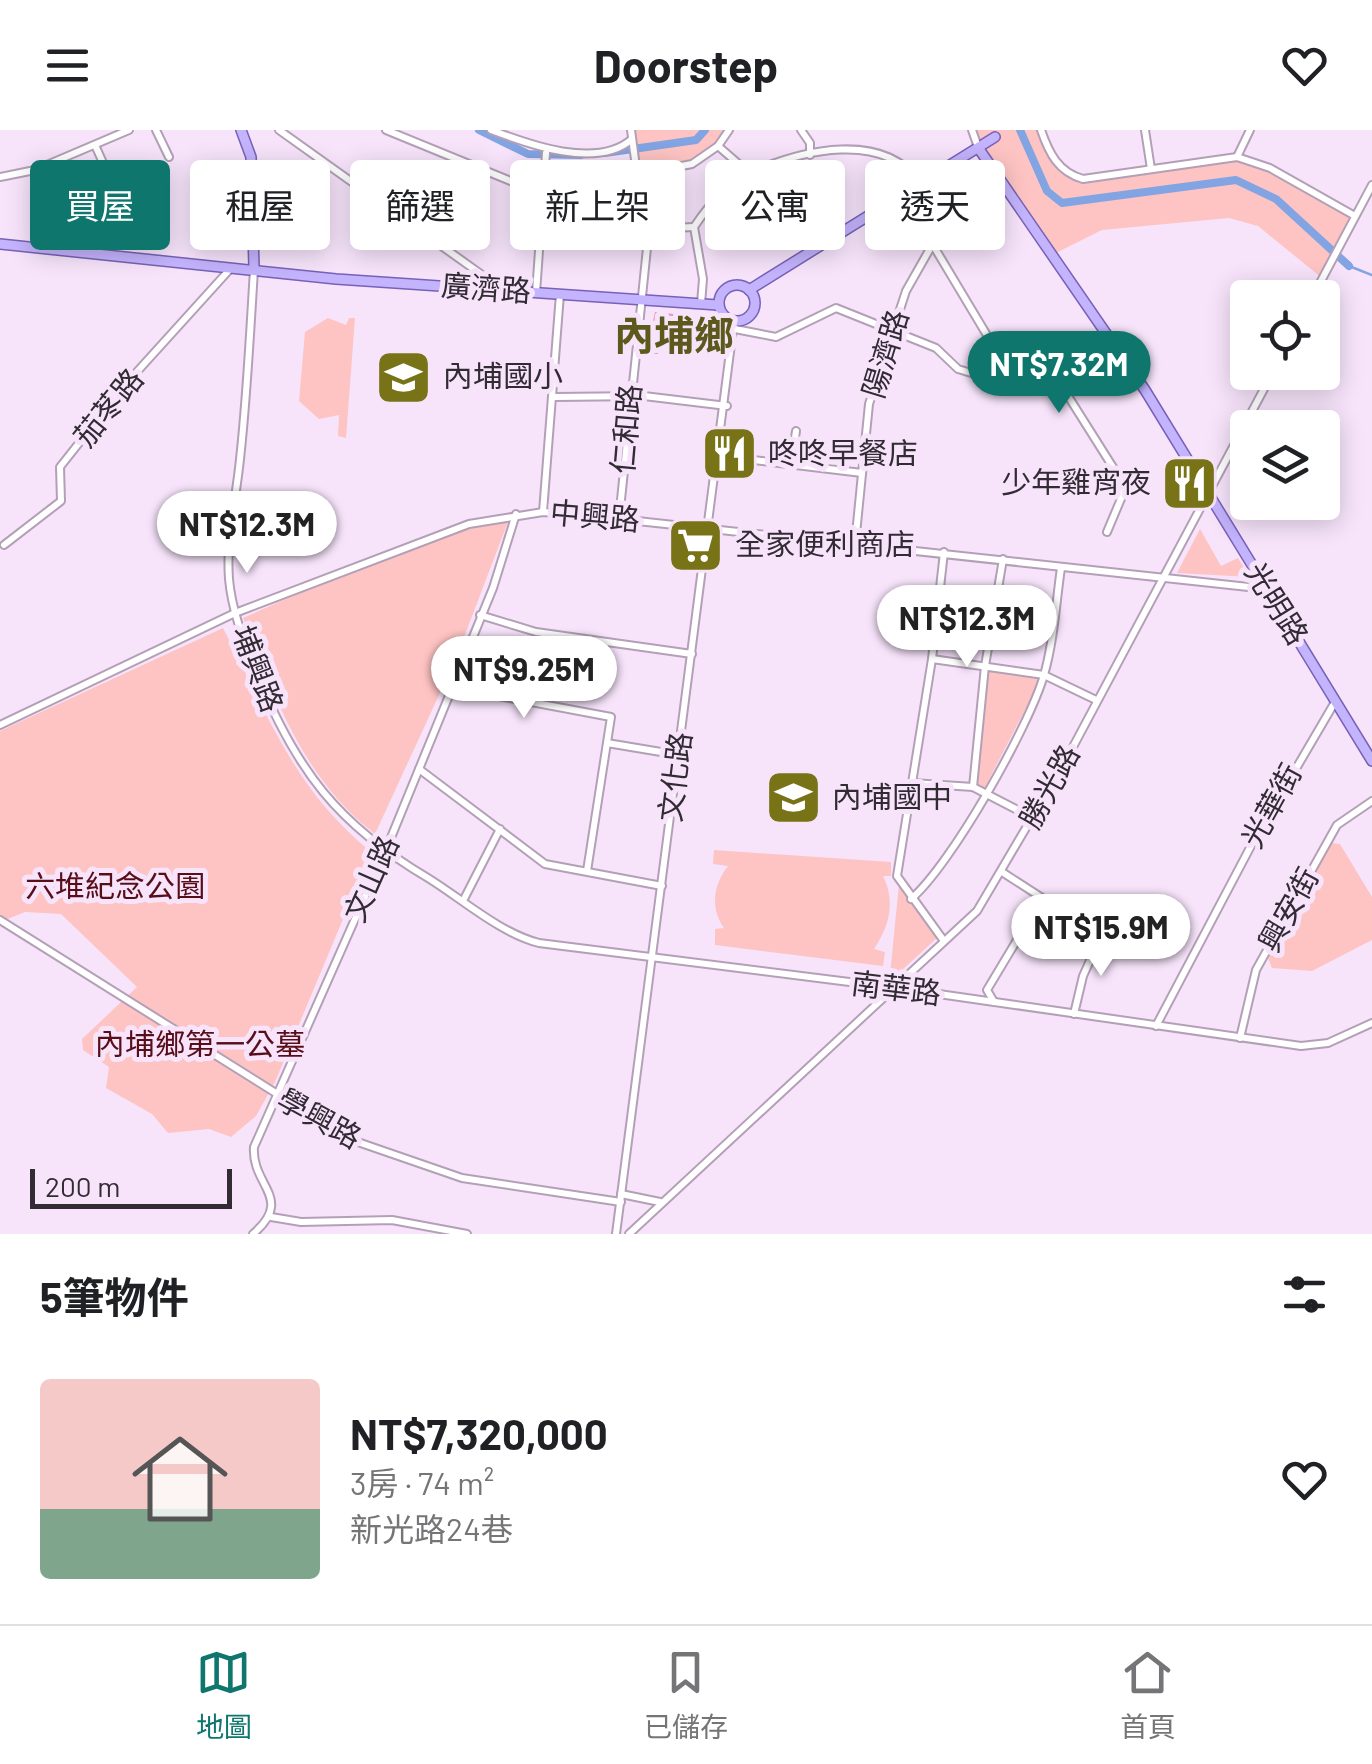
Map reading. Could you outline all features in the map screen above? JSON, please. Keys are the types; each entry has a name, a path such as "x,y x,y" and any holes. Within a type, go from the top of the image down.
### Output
{"main road":[{"path":"242,130 251,156 254,268"},
{"path":"960,160 995,137"},
{"name":"光明路","path":"979,148 1110,339 1372,761"},
{"path":"750,290 753,311 734,325 718,305 722,292 732,285 750,290 865,219"},
{"name":"廣濟路","path":"0,244 336,279 718,305"}],"street":[{"path":"0,177 35,170 129,130"},
{"path":"156,130 169,156"},
{"path":"278,130 485,277 488,289"},
{"path":"386,130 510,181"},
{"path":"491,130 564,154 623,147 632,136"},
{"path":"685,165 718,146 729,130"},
{"path":"800,130 810,143 810,155"},
{"path":"972,130 979,148"},
{"path":"1040,130 1060,168 1072,176 1084,178 1237,157 1270,168 1356,216"},
{"path":"1146,130 1151,169"},
{"path":"1237,157 1250,130"},
{"path":"95,145 101,160"},
{"path":"718,146 734,160"},
{"path":"793,160 869,148 895,160"},
{"path":"1322,280 1372,184"},
{"path":"702,304 703,279 694,227 705,211"},
{"path":"685,227 694,227"},
{"path":"536,293 538,250"},
{"name":"仁和路","path":"619,518 645,250"},
{"name":"陽濟路","path":"854,544 869,404 892,329 929,250"},
{"path":"931,250 1015,382 1052,369 1110,339"},
{"name":"茄苳路","path":"4,546 61,501 60,467 126,385 232,267"},
{"name":"埔興路","path":"254,268 239,476 229,518 229,578 235,613 271,709 298,762 344,820 384,852 464,899"},
{"path":"543,512 560,294"},
{"path":"734,325 776,336 836,308 936,348 958,369 981,376 1006,371"},
{"name":"文化路","path":"616,1234 727,406 734,325"},
{"path":"1052,369 1121,480 1123,494 1107,532"},
{"name":"勝光路","path":"629,1234 977,911 1034,818 1263,390"},
{"path":"555,396 727,406"},
{"path":"791,465 796,431"},
{"path":"720,456 862,473"},
{"name":"中興路","path":"0,725 235,613 470,524 516,514 543,512 619,518 1268,589"},
{"name":"文山路","path":"272,1217 272,1200 253,1158 418,769 516,514"},
{"path":"944,552 932,659 897,876 944,941"},
{"path":"974,787 985,666 1003,559"},
{"path":"911,898 934,879 985,792 1044,675 1061,568"},
{"path":"480,615 536,632 692,654"},
{"path":"932,659 1044,675 1096,700"},
{"path":"457,671 499,696 611,717 587,871"},
{"name":"光華街","path":"1156,1026 1305,746 1336,701"},
{"path":"607,744 678,755"},
{"path":"418,769 546,864 662,886"},
{"path":"912,783 974,787 1034,818"},
{"name":"興安街","path":"1240,1038 1256,970 1337,825 1372,802"},
{"path":"464,899 500,829"},
{"path":"1002,872 1041,900 1132,949"},
{"name":"南華路","path":"464,899 528,940 1240,1038 1318,1046 1372,1022"},
{"path":"994,1002 987,990 1041,900"},
{"name":"學興路","path":"0,920 349,1140 443,1172 621,1198"},
{"path":"1074,1014 1083,976 1102,936"},
{"path":"621,1198 661,1202"},
{"path":"253,1234 272,1217 301,1222 392,1220 467,1234"}],"green space":[{"path":"631,130 729,130 710,150 685,163 685,160 636,160"},
{"path":"971,130 1041,130 1060,168 1083,179 1247,159 1355,216 1322,278 1258,226 1229,218 1102,230 1052,255 1005,182 1005,160 990,160"},
{"path":"328,318 346,325 349,318 355,318 346,438 338,436 339,415 319,419 299,401 305,332"},
{"path":"508,522 456,658 375,834 350,812 310,763 280,707 243,618 409,547"},
{"path":"1200,529 1221,566 1238,558 1250,577 1177,573"},
{"name":"內埔鄉第一公墓","path":"223,628 302,776 321,802 371,852 275,1082 256,1116 231,1137 209,1129 168,1133 152,1114 106,1088 109,1067 83,1050 82,1039 137,987 61,914 25,912 0,922 0,731"},
{"path":"988,669 1042,677 984,789 976,785"},
{"path":"1331,843 1340,844 1372,897 1372,940 1312,971 1272,968 1268,958 1272,948"},
{"path":"714,850 891,862 891,876 883,876 889,914 874,949 885,952 883,966 715,945 715,929 724,928 715,897 728,866 713,864"},
{"path":"899,884 938,937 901,971 890,974"}],"building":[{"path":"655,312 714,318 693,344 659,341 658,354 646,353"}],"waterway":[{"path":"479,130 528,154 581,155"},
{"path":"605,153 696,140 705,130"},
{"path":"1020,130 1047,191 1062,203 1236,180 1276,199 1349,266"},
{"path":"1349,266 1372,275"}],"place":[{"name":"內埔國小","path":"404,377"},
{"name":"咚咚早餐店","path":"729,454"},
{"name":"少年雞宵夜","path":"1190,483"},
{"name":"全家便利商店","path":"696,545"},
{"name":"內埔國中","path":"793,798"}],"district":[{"name":"內埔鄉","path":"674,336"}],"park label":[{"name":"六堆紀念公園","path":"115,887"}]}
